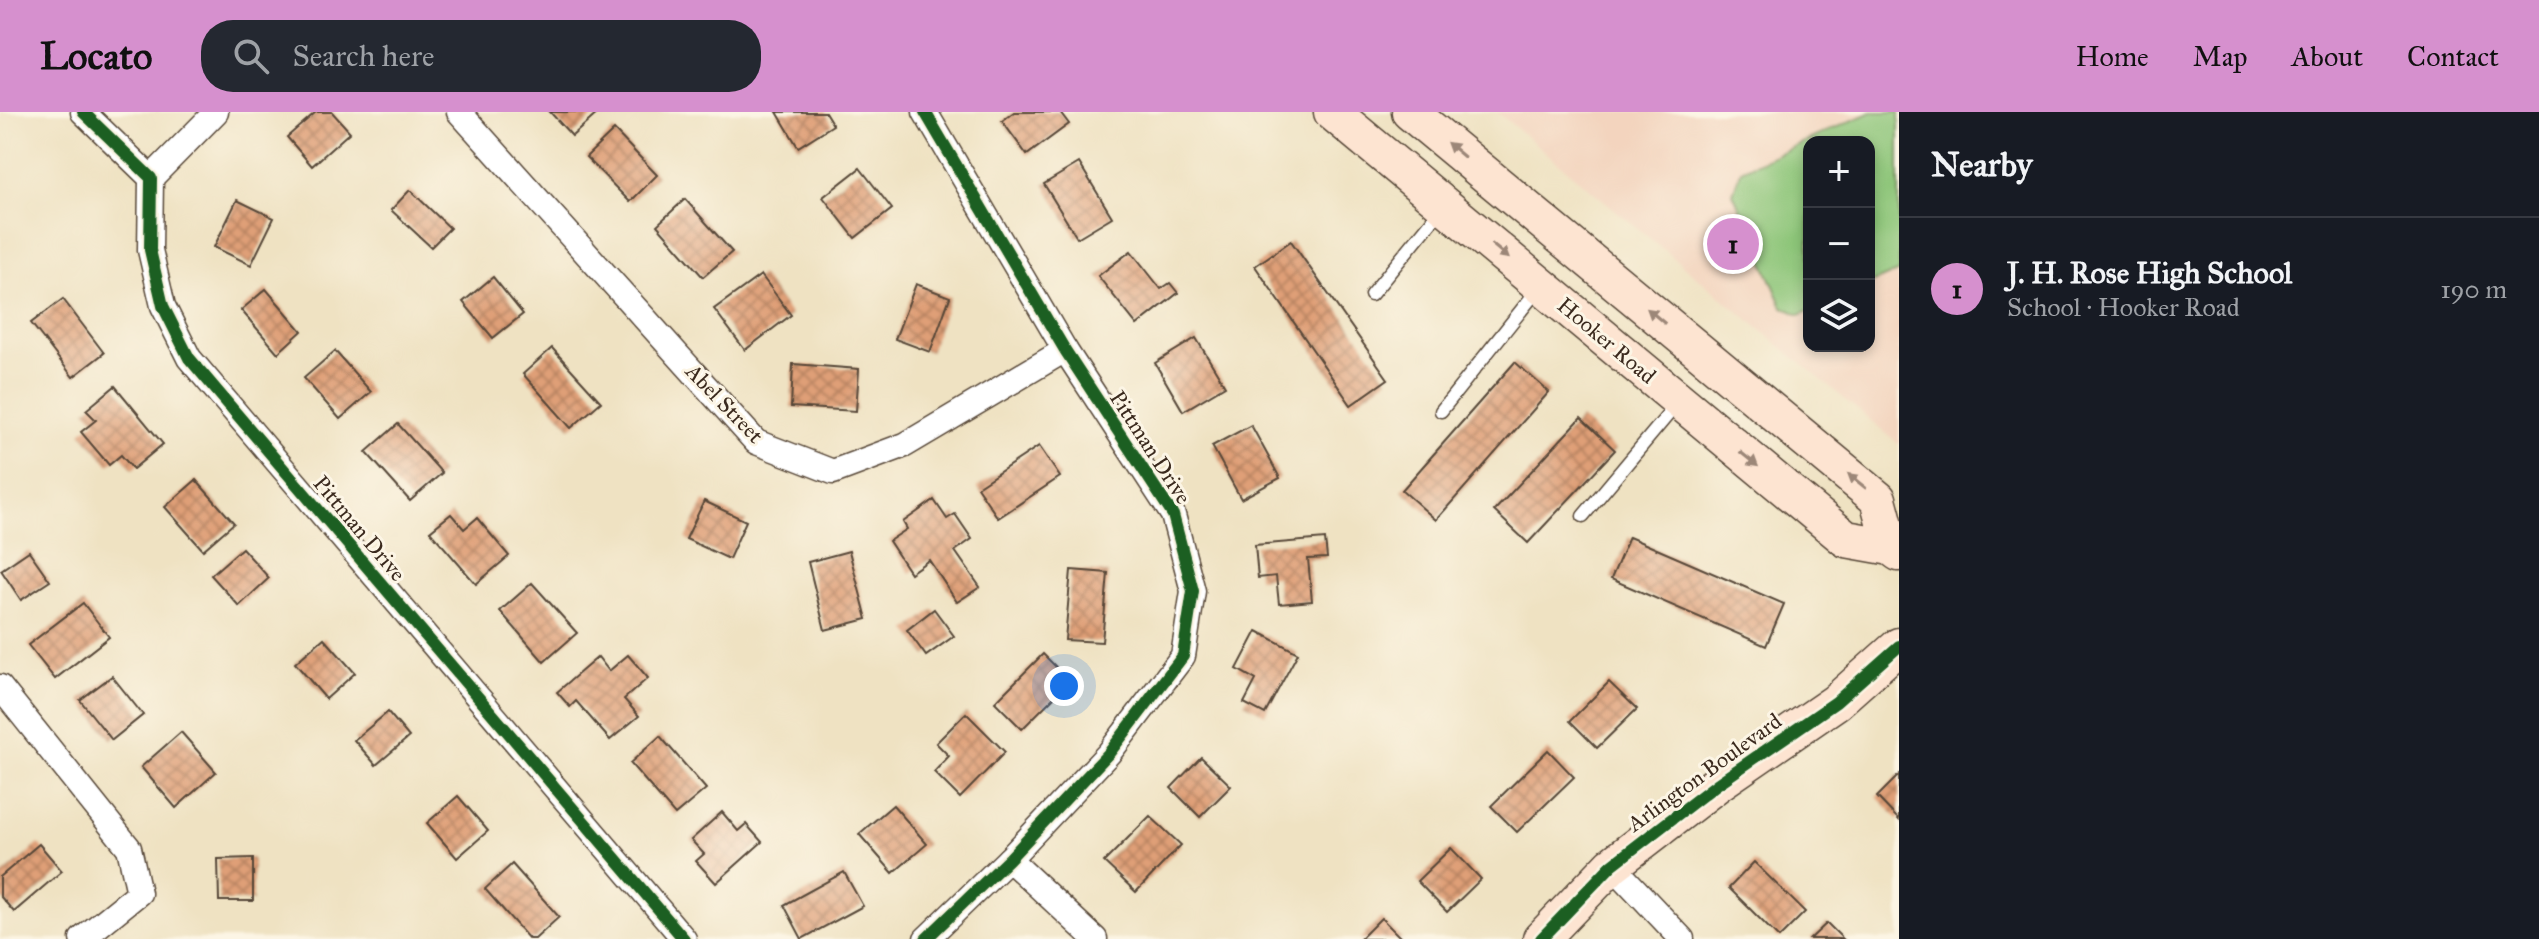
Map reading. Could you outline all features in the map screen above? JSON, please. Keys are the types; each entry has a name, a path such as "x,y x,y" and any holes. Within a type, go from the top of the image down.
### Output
{"main road":[{"name":"Hooker Road","path":"1332,112 1846,539 1895,550"},
{"name":"Hooker Road","path":"1410,112 1878,499 1895,550"},
{"name":"Arlington Boulevard","path":"1541,939 1612,865 1717,784 1836,702 1899,646"}],"street":[{"path":"83,112 151,178 216,112"},
{"name":"Abel Street","path":"459,112 756,442 833,472 905,445 1065,350"},
{"name":"Pittman Drive","path":"925,112 1065,350 1173,515 1193,591 1183,656 1109,753 1009,859 926,939"},
{"name":"Pittman Drive","path":"151,178 150,250 163,306 189,358 684,939"},
{"path":"0,687 129,848 139,893 82,939"},
{"path":"1009,859 1095,939"},
{"path":"1612,865 1682,939"}],"lane":[{"path":"1371,295 1445,205"},
{"path":"1441,411 1541,285"},
{"path":"1583,516 1679,402"}],"shaded area":[{"path":"1497,112 1899,112 1899,444"}],"green space":[{"path":"1871,112 1899,112 1899,271 1875,281 1875,136 1817,136"},
{"path":"1803,142 1803,314 1800,315 1783,307 1733,193 1741,170"}],"building":[{"path":"316,112 332,112 350,132 312,166 287,137"},
{"path":"550,112 599,112 572,136"},
{"path":"777,112 825,112 833,125 798,147"},
{"path":"1014,112 1060,112 1069,124 1027,155 1002,121"},
{"path":"614,130 657,175 630,202 586,157"},
{"path":"1079,163 1112,217 1077,238 1044,184"},
{"path":"860,168 892,209 855,238 823,197"},
{"path":"410,190 450,228 431,247 391,210"},
{"path":"685,199 732,252 703,277 657,225"},
{"path":"237,200 274,218 251,265 214,247"},
{"path":"1291,241 1388,379 1351,405 1255,266"},
{"path":"1131,251 1161,289 1170,283 1178,293 1137,325 1098,276"},
{"path":"761,275 791,315 745,350 714,309"},
{"path":"493,277 523,314 493,338 463,302"},
{"path":"916,284 950,297 930,352 895,339"},
{"path":"266,289 302,331 278,353 241,310"},
{"path":"63,299 104,353 73,377 31,323"},
{"path":"1196,338 1225,386 1183,411 1155,363"},
{"path":"552,348 601,402 571,428 523,374"},
{"path":"335,351 371,392 340,419 304,378"},
{"path":"1515,362 1549,392 1436,520 1402,490"},
{"path":"793,364 859,369 856,411 791,407"},
{"path":"115,386 163,444 133,469 121,455 109,465 81,432 96,420 86,410"},
{"path":"1581,418 1615,450 1528,543 1494,511"},
{"path":"398,424 442,473 410,501 366,452"},
{"path":"1251,425 1280,478 1241,499 1212,446"},
{"path":"1039,446 1060,477 998,518 977,487"},
{"path":"196,480 234,523 203,550 165,507"},
{"path":"934,500 947,519 955,514 972,539 955,551 980,587 957,602 929,560 910,573 889,541 907,529 903,522"},
{"path":"704,501 746,521 729,559 686,539"},
{"path":"451,514 464,529 477,518 509,556 476,584 430,531"},
{"path":"1629,537 1784,604 1766,646 1611,579"},
{"path":"1325,539 1327,558 1308,559 1312,601 1279,604 1276,576 1258,578 1255,545"},
{"path":"242,548 269,578 239,606 211,575"},
{"path":"29,551 50,581 21,600 1,570"},
{"path":"849,551 867,619 825,630 808,562"},
{"path":"1071,570 1108,573 1102,642 1065,640"},
{"path":"532,583 577,633 544,662 500,611"},
{"path":"83,603 109,637 55,679 28,645"},
{"path":"934,609 954,636 926,656 907,630"},
{"path":"1257,631 1298,653 1265,714 1244,703 1256,680 1237,669"},
{"path":"324,638 355,673 326,699 295,663"},
{"path":"1043,654 1070,681 1022,729 995,702"},
{"path":"628,655 648,678 624,699 639,716 610,740 576,701 570,707 557,692 598,657 609,671"},
{"path":"112,676 143,715 112,740 80,700"},
{"path":"1609,682 1637,709 1597,748 1570,721"},
{"path":"388,712 409,737 376,765 354,740"},
{"path":"966,713 1005,752 960,798 934,772 949,756 936,743"},
{"path":"181,732 216,772 176,808 141,767"},
{"path":"660,736 706,789 675,815 630,763"},
{"path":"1548,750 1574,777 1517,832 1491,806"},
{"path":"1201,757 1231,786 1200,817 1171,788"},
{"path":"1899,775 1899,820 1877,797"},
{"path":"458,796 488,831 457,858 427,823"},
{"path":"893,805 927,844 893,873 859,834"},
{"path":"722,812 738,831 746,824 762,842 716,883 696,861 704,854 691,840"},
{"path":"1150,816 1181,845 1136,892 1104,862"},
{"path":"39,844 62,871 14,912 0,896 0,877"},
{"path":"1451,848 1481,879 1447,912 1417,881"},
{"path":"253,858 253,901 219,901 218,859"},
{"path":"1754,862 1805,912 1779,938 1729,888"},
{"path":"512,864 559,917 535,939 529,939 485,889"},
{"path":"844,872 863,906 802,939 784,905"},
{"path":"1381,918 1402,939 1360,939"},
{"path":"1827,923 1843,939 1810,939"}],"cycle path":[{"path":"83,112 151,178 150,250 163,306 189,358 684,939"},
{"path":"925,112 1065,350 1173,515 1193,591 1183,656 1109,753 1009,859 926,939"},
{"path":"1541,939 1612,865 1717,784 1836,702 1899,646"}],"place":[{"name":"J. H. Rose High School","path":"1733,244"}]}
